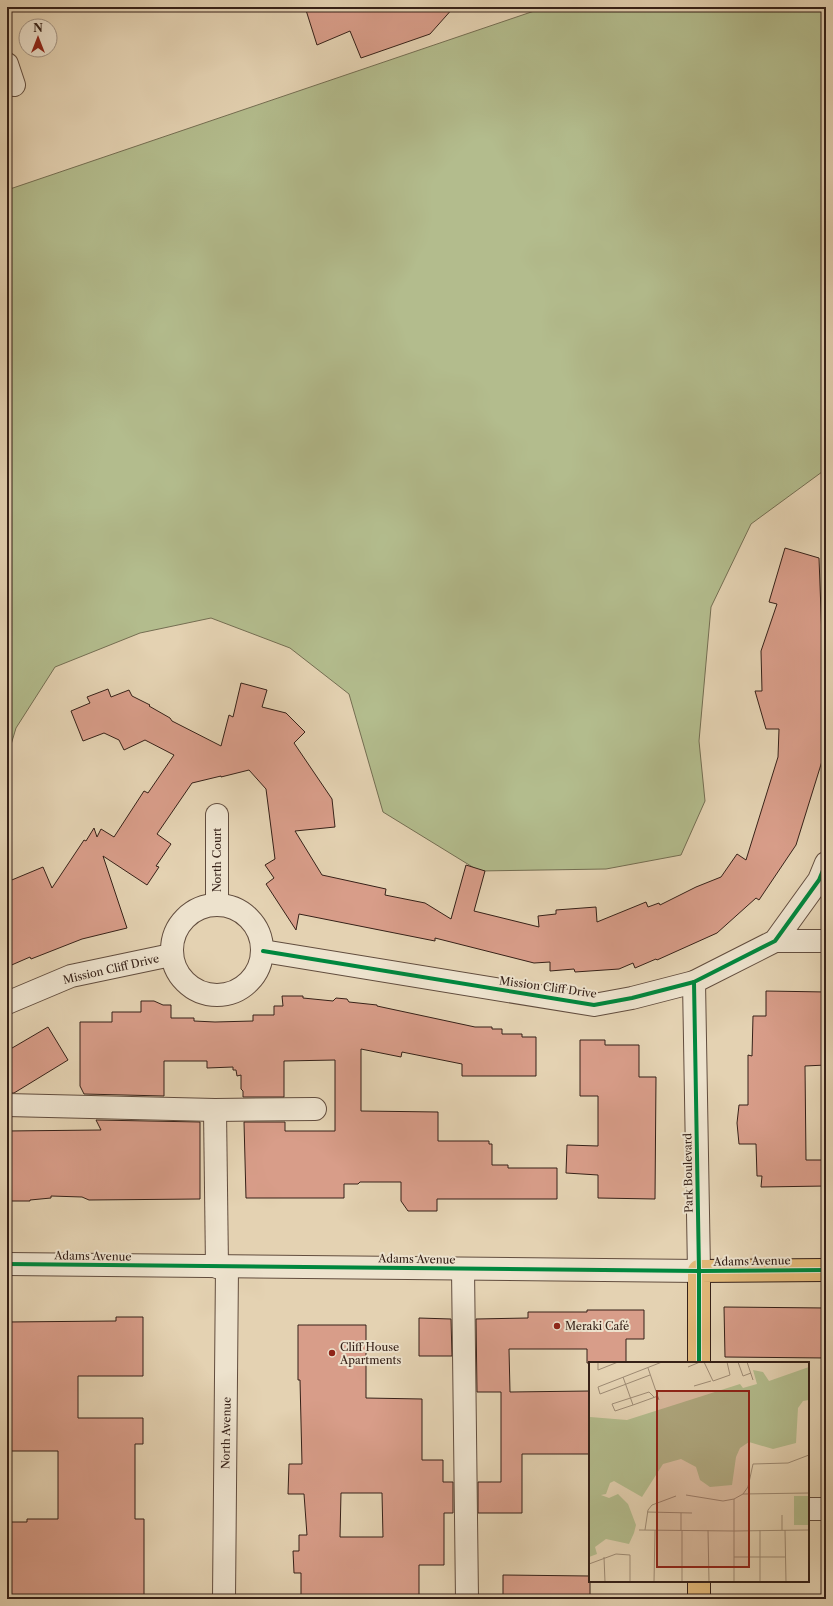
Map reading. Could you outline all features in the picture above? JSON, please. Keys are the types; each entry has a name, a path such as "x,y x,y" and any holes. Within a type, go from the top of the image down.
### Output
{"main road":[{"name":"Adams Avenue","path":"699,1271 826,1270"},
{"name":"Park Boulevard","path":"699,1271 699,1362"},
{"path":"699,1582 699,1599"}],"street":[{"path":"7,64 14,86"},
{"name":"North Court","path":"217,814 217,904"},
{"name":"Mission Cliff Drive","path":"263,952 594,1005 632,998 694,982 775,941 819,880 826,863"},
{"name":"Mission Cliff Drive","path":"217,904 235,908 250,919 260,934 263,952 259,968 250,982 235,992 219,996 201,993 187,985 176,971 171,955 173,936 183,920 199,908 217,904"},
{"path":"775,941 826,941"},
{"name":"Mission Cliff Drive","path":"7,1003 71,976 171,955"},
{"name":"Park Boulevard","path":"694,982 699,1271"},
{"path":"7,1105 215,1110 315,1109"},
{"name":"North Avenue","path":"215,1110 222,1267 224,1599"},
{"name":"Adams Avenue","path":"7,1264 699,1271"},
{"path":"464,1269 467,1599"},
{"path":"809,1509 826,1509"}],"green space":[{"path":"546,7 826,7 826,469 751,524 711,607 699,741 705,801 681,855 606,869 479,871 383,812 349,694 290,648 211,618 140,633 55,667 16,728 7,758 7,190"}],"building":[{"path":"305,7 454,7 430,34 361,58 350,31 317,45"},
{"path":"785,548 819,558 824,692 823,758 796,845 759,900 756,898 717,933 657,960 656,959 635,968 633,963 619,969 575,972 574,969 550,971 550,962 534,963 435,938 435,941 299,914 296,930 266,884 274,878 265,865 275,859 266,789 249,770 192,783 157,834 171,844 156,866 159,867 147,885 103,856 127,928 82,939 31,959 30,957 7,967 7,882 43,867 52,888 84,840 86,841 94,828 97,837 101,829 114,837 144,791 148,793 174,755 145,740 124,750 119,740 104,733 83,741 71,711 90,703 87,697 108,689 111,697 129,690 132,696 150,705 149,706 170,718 172,721 221,746 229,715 233,717 241,683 267,690 262,707 286,713 305,732 294,743 332,799 335,827 295,831 322,875 386,889 385,895 425,903 451,919 466,865 485,871 474,911 539,927 538,916 556,914 556,910 596,907 597,922 646,902 648,907 659,903 660,905 696,887 721,877 737,854 746,860 778,757 779,729 766,729 755,691 762,691 761,651 777,604 769,602"},
{"path":"766,991 826,992 826,1065 805,1066 806,1160 826,1160 826,1186 761,1187 762,1176 757,1176 756,1144 739,1144 737,1123 739,1105 748,1105 748,1055 752,1056 753,1016 766,1016"},
{"path":"282,996 303,996 303,998 333,1001 336,998 347,999 349,1002 377,1005 475,1027 492,1027 492,1029 502,1029 502,1034 522,1034 522,1037 536,1037 536,1076 462,1076 462,1064 402,1052 401,1057 361,1049 361,1111 438,1112 438,1141 489,1141 489,1144 492,1144 492,1165 508,1165 508,1168 557,1168 557,1199 437,1199 437,1211 408,1211 401,1201 401,1182 360,1182 358,1184 344,1184 344,1198 246,1198 244,1122 285,1122 285,1131 335,1131 335,1060 284,1061 284,1097 243,1097 243,1091 241,1089 241,1075 237,1076 236,1070 233,1070 233,1067 207,1068 207,1061 164,1061 164,1096 84,1094 80,1086 80,1022 112,1022 112,1012 141,1012 141,1001 154,1001 163,1005 171,1005 171,1018 194,1018 194,1021 215,1022 253,1021 253,1015 274,1015 274,1006 283,1006"},
{"path":"48,1027 68,1060 14,1093 7,1093 7,1051"},
{"path":"580,1040 605,1040 605,1045 639,1045 639,1077 656,1077 655,1199 598,1198 598,1175 566,1173 567,1145 598,1146 598,1096 580,1096"},
{"path":"96,1120 200,1122 200,1199 89,1200 82,1197 51,1196 51,1198 30,1201 7,1201 7,1131 101,1130"},
{"path":"724,1307 826,1308 826,1358 725,1357"},
{"path":"587,1310 644,1310 644,1339 626,1339 626,1362 587,1363 587,1349 509,1349 510,1392 589,1391 589,1454 522,1454 522,1513 478,1513 478,1482 501,1482 501,1392 477,1392 476,1319 528,1318 528,1312 587,1312"},
{"path":"116,1317 143,1317 143,1376 78,1376 78,1418 143,1418 143,1444 135,1444 135,1519 144,1519 144,1599 7,1599 7,1522 27,1522 27,1519 58,1519 58,1451 7,1451 7,1322 116,1321"},
{"path":"419,1318 451,1319 452,1356 419,1356"},
{"path":"298,1325 366,1325 366,1398 422,1399 422,1460 443,1460 443,1482 453,1482 453,1513 444,1513 444,1565 419,1565 419,1599 301,1599 301,1573 294,1573 293,1551 299,1551 299,1535 307,1535 304,1494 288,1494 289,1464 302,1464 300,1380 298,1380","holes":["341,1493 382,1493 383,1537 340,1537"]},
{"path":"503,1575 589,1576 590,1599 503,1599"}],"cycle path":[{"path":"263,951 594,1005 632,998 694,982 775,941 819,880 826,863"},
{"path":"694,982 699,1362"},
{"path":"7,1264 699,1271 826,1270"}],"place":[{"name":"Meraki Café","path":"557,1326"},
{"name":"Cliff House Apartments","path":"332,1353"}]}
